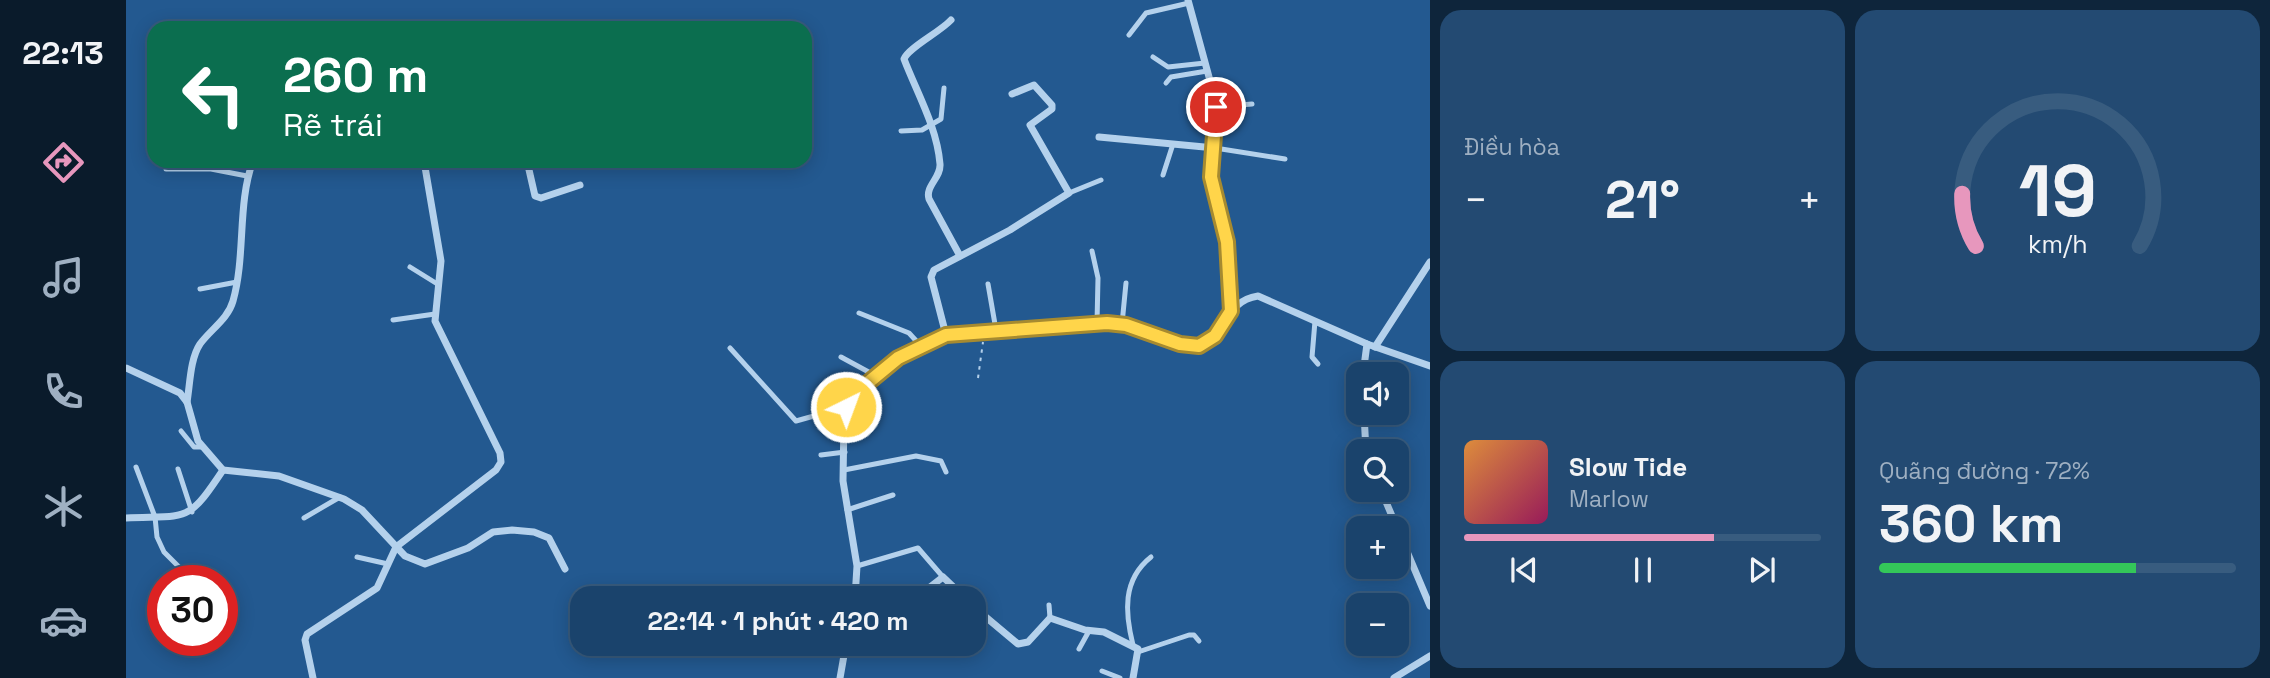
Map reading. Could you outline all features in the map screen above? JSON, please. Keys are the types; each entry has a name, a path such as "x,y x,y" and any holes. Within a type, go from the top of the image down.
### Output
{"street":[{"path":"1189,1 1216,107 1211,185 1227,242 1231,311"},
{"path":"951,20 938,33 905,56 932,127 940,170 928,194 960,256"},
{"path":"946,335 931,277 938,266 1062,200 1069,192 1030,125 1052,109 1052,105 1034,85 1012,94"},
{"path":"1099,137 1215,148"},
{"path":"250,168 247,176 242,258 230,310 196,352 187,402 195,435 202,447 223,470 279,476 340,497 362,510 405,556 425,564 468,548 493,532 534,532 549,538 565,569"},
{"path":"313,678 305,640 307,634 377,588 396,547 487,478 501,462 500,453 437,329 435,314 441,261 425,168"},
{"path":"529,168 535,195 541,198 580,186"},
{"path":"1366,362 1371,345 1430,262"},
{"path":"856,586 857,565 847,510 844,470 846,407 876,376 920,345 946,335 1097,323 1122,324 1180,344 1199,346 1215,336 1231,311 1248,298 1258,296 1371,345 1430,366"},
{"path":"126,368 174,388 187,402"},
{"path":"126,518 192,512 223,470"},
{"path":"1386,502 1430,606"},
{"path":"931,586 943,577 952,586"},
{"path":"986,617 1018,644 1028,642 1050,618 1089,631 1104,632 1136,649 1133,678"},
{"path":"840,678 844,656"},
{"path":"1394,678 1430,656"}],"lane":[{"path":"1129,35 1146,13 1189,1"},
{"path":"1153,57 1168,67 1206,67"},
{"path":"1166,83 1171,77 1206,67"},
{"path":"901,131 932,127 941,119 944,88"},
{"path":"1216,107 1252,104"},
{"path":"1163,175 1173,144"},
{"path":"1215,148 1284,159"},
{"path":"166,169 211,169 247,176"},
{"path":"1069,192 1101,180"},
{"path":"1092,251 1098,278 1097,323"},
{"path":"410,267 439,285"},
{"path":"200,289 237,282"},
{"path":"1122,324 1126,283"},
{"path":"988,284 996,330"},
{"path":"859,313 909,333 920,345"},
{"path":"393,320 435,314"},
{"path":"1315,321 1312,357 1318,364"},
{"path":"730,348 796,421 846,407"},
{"path":"841,357 876,376"},
{"path":"181,431 194,447 202,447"},
{"path":"821,455 845,452"},
{"path":"844,470 916,456 941,461 946,472"},
{"path":"136,467 155,517 157,537 164,552 177,565"},
{"path":"178,469 192,512"},
{"path":"847,510 893,495"},
{"path":"304,518 340,497"},
{"path":"857,565 918,548 943,577"},
{"path":"357,556 388,564"},
{"path":"1151,557 1134,573 1128,594 1128,622 1136,649 1189,635 1194,635 1199,640"},
{"path":"1049,605 1050,618"},
{"path":"1079,649 1089,631"},
{"path":"1102,671 1120,678"}],"path":[{"path":"978,378 985,330"}],"route":[{"path":"846,407 864,386 898,358 927,341 946,335 1117,323 1190,346 1199,346 1215,336 1231,311 1226,233 1211,185 1216,107"}]}
